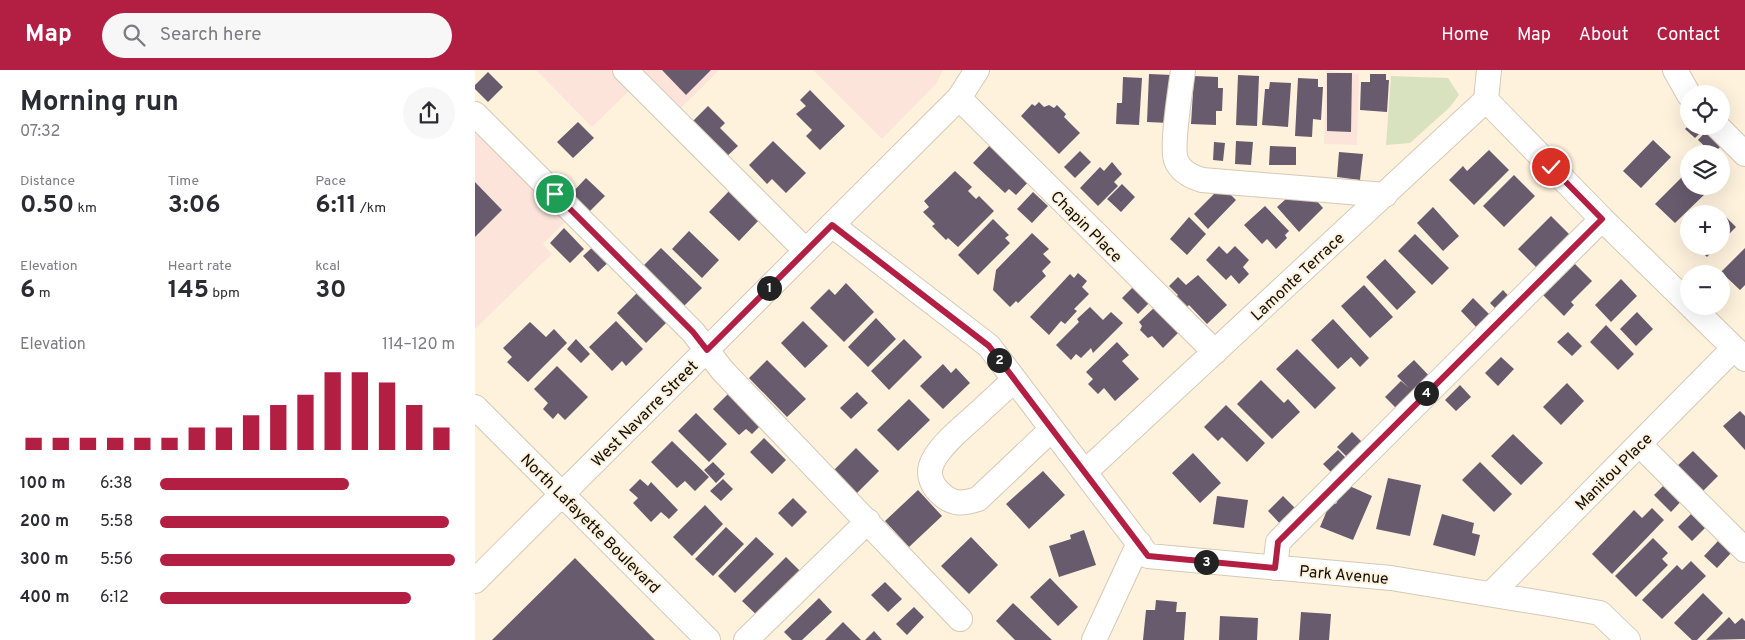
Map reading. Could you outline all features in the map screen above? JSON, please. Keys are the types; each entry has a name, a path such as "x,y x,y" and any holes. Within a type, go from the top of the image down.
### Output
{"street":[{"path":"625,70 806,251"},
{"name":"West Navarre Street","path":"475,581 959,98 977,70"},
{"path":"1183,70 1175,141 1176,159 1183,171 1195,178 1212,181 1385,195"},
{"path":"1489,70 1486,100 1602,219 1680,295"},
{"path":"1675,70 1683,85"},
{"name":"Chapin Place","path":"959,98 1215,352"},
{"name":"Lamonte Terrace","path":"1085,472 1486,100"},
{"path":"475,114 693,332 722,370 868,521 960,620"},
{"path":"1726,135 1745,154"},
{"path":"1275,568 1278,542 1602,219"},
{"name":"Park Avenue","path":"832,225 989,346 1148,556 1391,578 1601,613 1628,640"},
{"path":"1700,315 1740,353"},
{"name":"Manitou Place","path":"1491,594 1639,444 1740,353"},
{"path":"1013,380 948,441 932,462 930,474 934,485 940,493 949,500 962,504 978,499 1052,429"},
{"name":"North Lafayette Boulevard","path":"475,407 707,640"},
{"path":"1639,444 1745,550"},
{"path":"746,640 868,521"},
{"path":"1094,640 1139,543"}],"shaded area":[{"path":"536,70 719,70 670,119 636,84 592,127"},
{"path":"813,70 943,70 936,84 882,139"},
{"path":"1326,71 1359,74 1357,145 1324,144"},
{"path":"475,120 570,217 543,244 552,254 475,329"}],"green space":[{"path":"1391,76 1448,78 1459,95 1450,107 1410,143 1386,145"}],"building":[{"path":"662,70 711,70 686,95"},
{"path":"488,72 503,87 488,102 475,89 475,85"},
{"path":"1327,73 1352,73 1351,132 1327,131"},
{"path":"1149,74 1172,75 1169,123 1147,122"},
{"path":"1370,74 1386,74 1386,80 1389,80 1387,112 1360,110 1361,82 1370,82"},
{"path":"1238,75 1259,76 1257,126 1236,125"},
{"path":"1194,76 1218,77 1218,88 1223,88 1222,111 1216,111 1216,125 1191,124"},
{"path":"1123,77 1142,78 1139,125 1116,124 1117,103 1122,103"},
{"path":"1298,78 1318,79 1318,87 1323,87 1321,120 1313,119 1312,137 1295,136"},
{"path":"1270,82 1291,83 1288,127 1262,125 1265,89 1269,89"},
{"path":"810,90 845,126 820,150 806,136 812,130 796,114 806,106 800,100"},
{"path":"1039,102 1044,107 1049,105 1054,108 1057,105 1066,114 1064,117 1080,133 1059,154 1021,116 1032,104 1035,106"},
{"path":"708,106 725,123 720,128 738,146 725,158 691,123"},
{"path":"578,122 594,138 573,158 557,142"},
{"path":"1703,135 1720,135 1726,141 1722,145 1703,145 1698,140"},
{"path":"1653,140 1671,157 1641,188 1623,171"},
{"path":"773,141 806,173 786,193 772,179 767,184 749,165"},
{"path":"1236,141 1253,142 1251,165 1235,164"},
{"path":"993,142 1032,178 1016,195 1009,189 1005,193 973,163"},
{"path":"1214,142 1225,143 1223,161 1213,160"},
{"path":"1270,146 1296,147 1296,165 1269,165"},
{"path":"1489,150 1509,170 1474,205 1449,180 1463,166 1467,171"},
{"path":"1080,151 1091,162 1075,178 1064,167"},
{"path":"1339,152 1363,154 1360,180 1337,177"},
{"path":"1112,162 1122,174 1114,182 1118,186 1098,206 1080,188 1100,167 1104,171"},
{"path":"955,171 972,187 968,191 976,199 979,196 994,211 958,247 948,238 946,240 932,226 935,224 923,212 929,207 924,201"},
{"path":"1514,175 1535,196 1504,227 1483,206"},
{"path":"586,178 605,196 588,213 570,195"},
{"path":"1680,179 1680,195 1704,195 1694,205 1680,205 1680,218 1675,223 1655,204"},
{"path":"475,182 502,210 475,237"},
{"path":"1122,184 1135,197 1121,212 1107,199"},
{"path":"1222,186 1236,200 1208,229 1194,214"},
{"path":"730,190 760,219 739,241 709,212"},
{"path":"1296,190 1308,191 1323,208 1299,232 1277,207"},
{"path":"1033,192 1048,206 1032,223 1017,209"},
{"path":"1265,206 1289,231 1285,235 1287,238 1276,249 1267,239 1262,244 1244,225"},
{"path":"1433,207 1459,236 1443,251 1417,223"},
{"path":"1551,216 1570,235 1537,268 1518,249"},
{"path":"1189,217 1206,234 1187,255 1170,239"},
{"path":"993,219 1009,235 1005,238 1010,243 978,275 958,255"},
{"path":"1730,221 1736,227 1730,233"},
{"path":"564,228 584,249 570,263 550,243"},
{"path":"689,231 719,260 702,278 672,249"},
{"path":"1032,233 1049,249 1043,254 1051,262 1042,271 1046,276 1018,303 1016,301 1010,307 993,290 996,270"},
{"path":"1415,234 1449,268 1432,285 1398,251"},
{"path":"598,242 613,258 598,272 583,256"},
{"path":"1219,246 1227,254 1235,246 1249,260 1243,267 1249,274 1239,284 1231,275 1226,280 1206,260"},
{"path":"661,248 702,288 683,307 642,267"},
{"path":"1745,248 1745,285 1740,290 1730,281 1730,265 1728,265"},
{"path":"1385,259 1416,292 1397,310 1366,277"},
{"path":"1573,262 1592,281 1571,302 1574,305 1564,316 1541,293"},
{"path":"1078,273 1087,281 1082,287 1089,294 1074,309 1077,311 1065,324 1061,321 1049,335 1030,317 1070,274 1074,278"},
{"path":"1198,275 1227,305 1207,324 1189,305 1185,309 1175,298 1178,295 1169,286 1178,277 1186,285"},
{"path":"1621,279 1637,296 1611,322 1595,305"},
{"path":"846,283 874,312 844,342 810,308 829,289 835,295"},
{"path":"1137,283 1153,299 1138,314 1122,298"},
{"path":"1364,285 1393,317 1370,338 1341,306"},
{"path":"641,289 670,319 646,343 617,313"},
{"path":"1503,290 1514,302 1501,314 1490,303"},
{"path":"1473,298 1490,315 1477,328 1461,311"},
{"path":"1157,305 1181,330 1163,348 1152,336 1148,338 1140,330 1142,326 1139,322"},
{"path":"1090,307 1103,320 1111,312 1123,323 1093,353 1091,348 1081,358 1076,354 1071,360 1056,345 1079,322 1077,319"},
{"path":"1637,312 1653,329 1636,346 1620,329"},
{"path":"876,318 896,339 868,367 848,347"},
{"path":"1333,319 1369,358 1360,367 1351,357 1338,369 1311,340"},
{"path":"616,321 643,349 626,366 622,361 612,371 589,347"},
{"path":"803,321 828,346 805,368 781,343"},
{"path":"530,322 546,337 554,329 567,343 528,382 507,362 512,357 503,348"},
{"path":"1606,325 1634,354 1618,370 1590,342"},
{"path":"1568,332 1582,346 1572,356 1557,342"},
{"path":"576,339 590,354 581,363 567,349"},
{"path":"904,339 922,357 889,390 871,371"},
{"path":"1117,342 1129,355 1122,361 1139,379 1115,401 1104,388 1098,394 1088,384 1093,379 1086,372"},
{"path":"1297,349 1336,388 1315,409 1276,369"},
{"path":"1501,357 1514,369 1498,386 1485,373"},
{"path":"767,360 806,399 787,417 749,378"},
{"path":"1414,360 1435,382 1402,414 1385,397 1401,381 1409,388 1397,376"},
{"path":"943,364 951,373 956,368 970,383 943,409 920,386"},
{"path":"557,366 588,397 565,420 558,413 553,419 543,409 548,403 534,389"},
{"path":"1261,380 1284,403 1288,399 1300,412 1272,439 1237,404"},
{"path":"1567,383 1584,401 1561,425 1543,407"},
{"path":"1460,385 1471,397 1456,411 1445,400"},
{"path":"732,390 764,422 752,434 746,429 739,435 713,409"},
{"path":"857,392 868,403 851,419 840,408"},
{"path":"909,399 930,420 898,451 877,430"},
{"path":"1226,405 1265,443 1247,462 1222,437 1218,441 1204,427"},
{"path":"1740,411 1745,416 1745,450 1723,426"},
{"path":"696,413 727,444 709,462 678,431"},
{"path":"1352,432 1368,448 1353,463 1337,447"},
{"path":"1513,434 1543,463 1521,485 1491,456"},
{"path":"764,438 786,460 772,474 750,452"},
{"path":"672,441 709,477 695,491 685,481 677,488 651,462"},
{"path":"856,448 879,471 856,494 833,471"},
{"path":"1338,450 1352,464 1337,478 1323,464"},
{"path":"1693,451 1718,476 1699,495 1674,469"},
{"path":"1193,453 1221,483 1200,503 1172,473"},
{"path":"713,462 725,474 716,483 704,470"},
{"path":"1480,462 1512,494 1494,512 1462,480"},
{"path":"1043,471 1065,495 1029,529 1006,504"},
{"path":"1388,478 1421,485 1410,536 1376,529"},
{"path":"640,479 648,486 651,482 678,510 669,519 661,512 651,522 633,503 638,498 629,490"},
{"path":"723,479 733,489 721,501 710,491"},
{"path":"1669,480 1686,496 1671,512 1654,495"},
{"path":"1345,484 1372,496 1353,540 1320,527 1331,501 1336,504"},
{"path":"918,490 942,516 909,547 885,521"},
{"path":"1217,496 1248,500 1244,528 1213,524"},
{"path":"1283,496 1300,513 1285,529 1268,511"},
{"path":"793,498 807,512 792,527 778,513"},
{"path":"705,505 723,524 692,556 673,537"},
{"path":"1652,508 1664,520 1612,574 1592,554 1634,510 1642,518"},
{"path":"1442,514 1474,523 1472,533 1480,535 1475,556 1433,545"},
{"path":"1691,514 1705,528 1692,541 1678,527"},
{"path":"726,527 744,544 713,576 695,559"},
{"path":"1084,530 1096,565 1059,577 1049,546 1071,539 1070,535"},
{"path":"756,537 774,554 735,593 718,576"},
{"path":"971,537 998,565 969,594 941,566"},
{"path":"1653,538 1668,553 1662,559 1668,565 1636,597 1615,576"},
{"path":"1718,541 1731,553 1717,568 1704,556"},
{"path":"786,557 804,575 761,619 742,601"},
{"path":"575,558 655,640 492,640"},
{"path":"1691,561 1706,576 1662,619 1642,600 1677,565 1682,570"},
{"path":"1050,578 1078,607 1058,626 1030,597"},
{"path":"885,582 902,599 888,612 871,595"},
{"path":"1703,593 1723,613 1697,640 1692,640 1674,623"},
{"path":"819,598 832,612 802,640 792,640 784,632"},
{"path":"1156,600 1177,602 1176,612 1186,612 1184,640 1143,640 1146,610 1155,610"},
{"path":"1013,603 1052,640 1015,640 996,621"},
{"path":"914,607 924,617 907,635 896,624"},
{"path":"1301,612 1331,614 1329,640 1299,640"},
{"path":"1220,616 1258,618 1257,640 1219,640"},
{"path":"1729,617 1735,624 1742,618 1745,621 1745,639 1706,640"},
{"path":"843,622 861,640 825,640"},
{"path":"874,631 882,640 865,640"}],"route":[{"path":"555,194 693,332 707,350 832,225 989,346 1148,556 1275,568 1278,542 1602,219 1551,167"}]}
